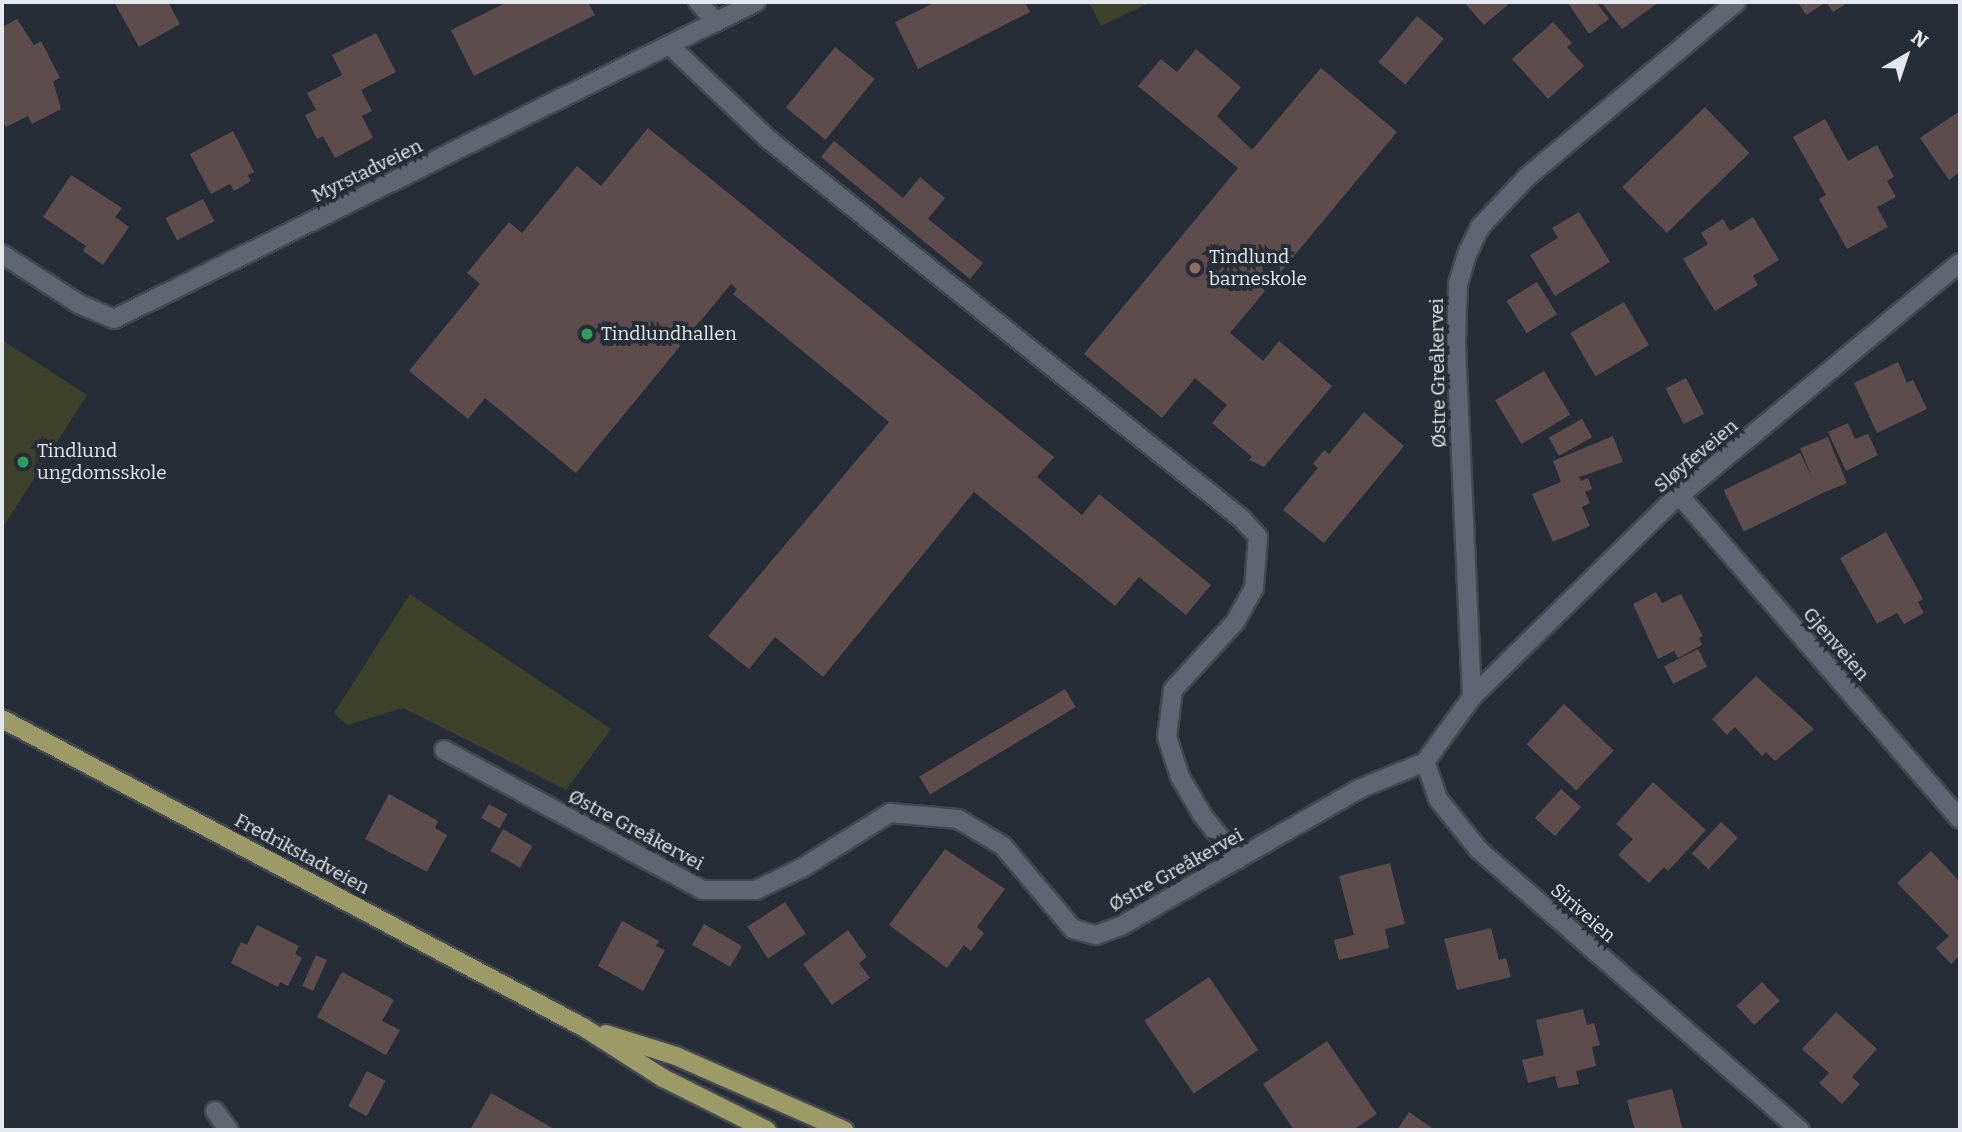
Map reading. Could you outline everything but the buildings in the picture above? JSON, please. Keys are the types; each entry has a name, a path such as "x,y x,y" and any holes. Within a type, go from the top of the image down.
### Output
{"main road":[{"name":"Fredrikstadveien","path":"2,719 583,1027 663,1078 767,1130"},
{"name":"Fredrikstadveien","path":"583,1027 676,1056 844,1130"}],"street":[{"path":"698,2 716,22"},
{"name":"Myrstadveien","path":"2,254 79,304 114,319 756,2"},
{"name":"Østre Greåkervei","path":"1472,697 1456,339 1458,285 1468,252 1480,227 1527,177 1736,2"},
{"path":"669,45 768,139 1242,519 1258,537 1254,588 1235,622 1173,690 1167,737 1185,787 1238,860"},
{"name":"Sløyfeveien","path":"1472,697 1680,496 1960,263"},
{"name":"Gjenveien","path":"1680,496 1960,819"},
{"path":"1425,762 1472,697"},
{"name":"Østre Greåkervei","path":"444,750 703,890 756,890 802,868 890,813 958,819 1003,846 1073,929 1096,935 1238,860 1359,789 1425,762"},
{"name":"Siriveien","path":"1425,762 1438,799 1479,850 1800,1130"},
{"path":"215,1111 229,1130"}],"green space":[{"path":"1089,2 1151,2 1101,26"},
{"name":"Tindlund ungdomsskole","path":"2,340 87,395 2,529"},
{"path":"410,594 611,729 566,790 403,708 347,725 334,713"}],"place":[{"name":"Tindlund barneskole","path":"1195,268"},
{"name":"Tindlundhallen","path":"587,334"},
{"name":"Tindlund ungdomsskole","path":"23,462"}]}
